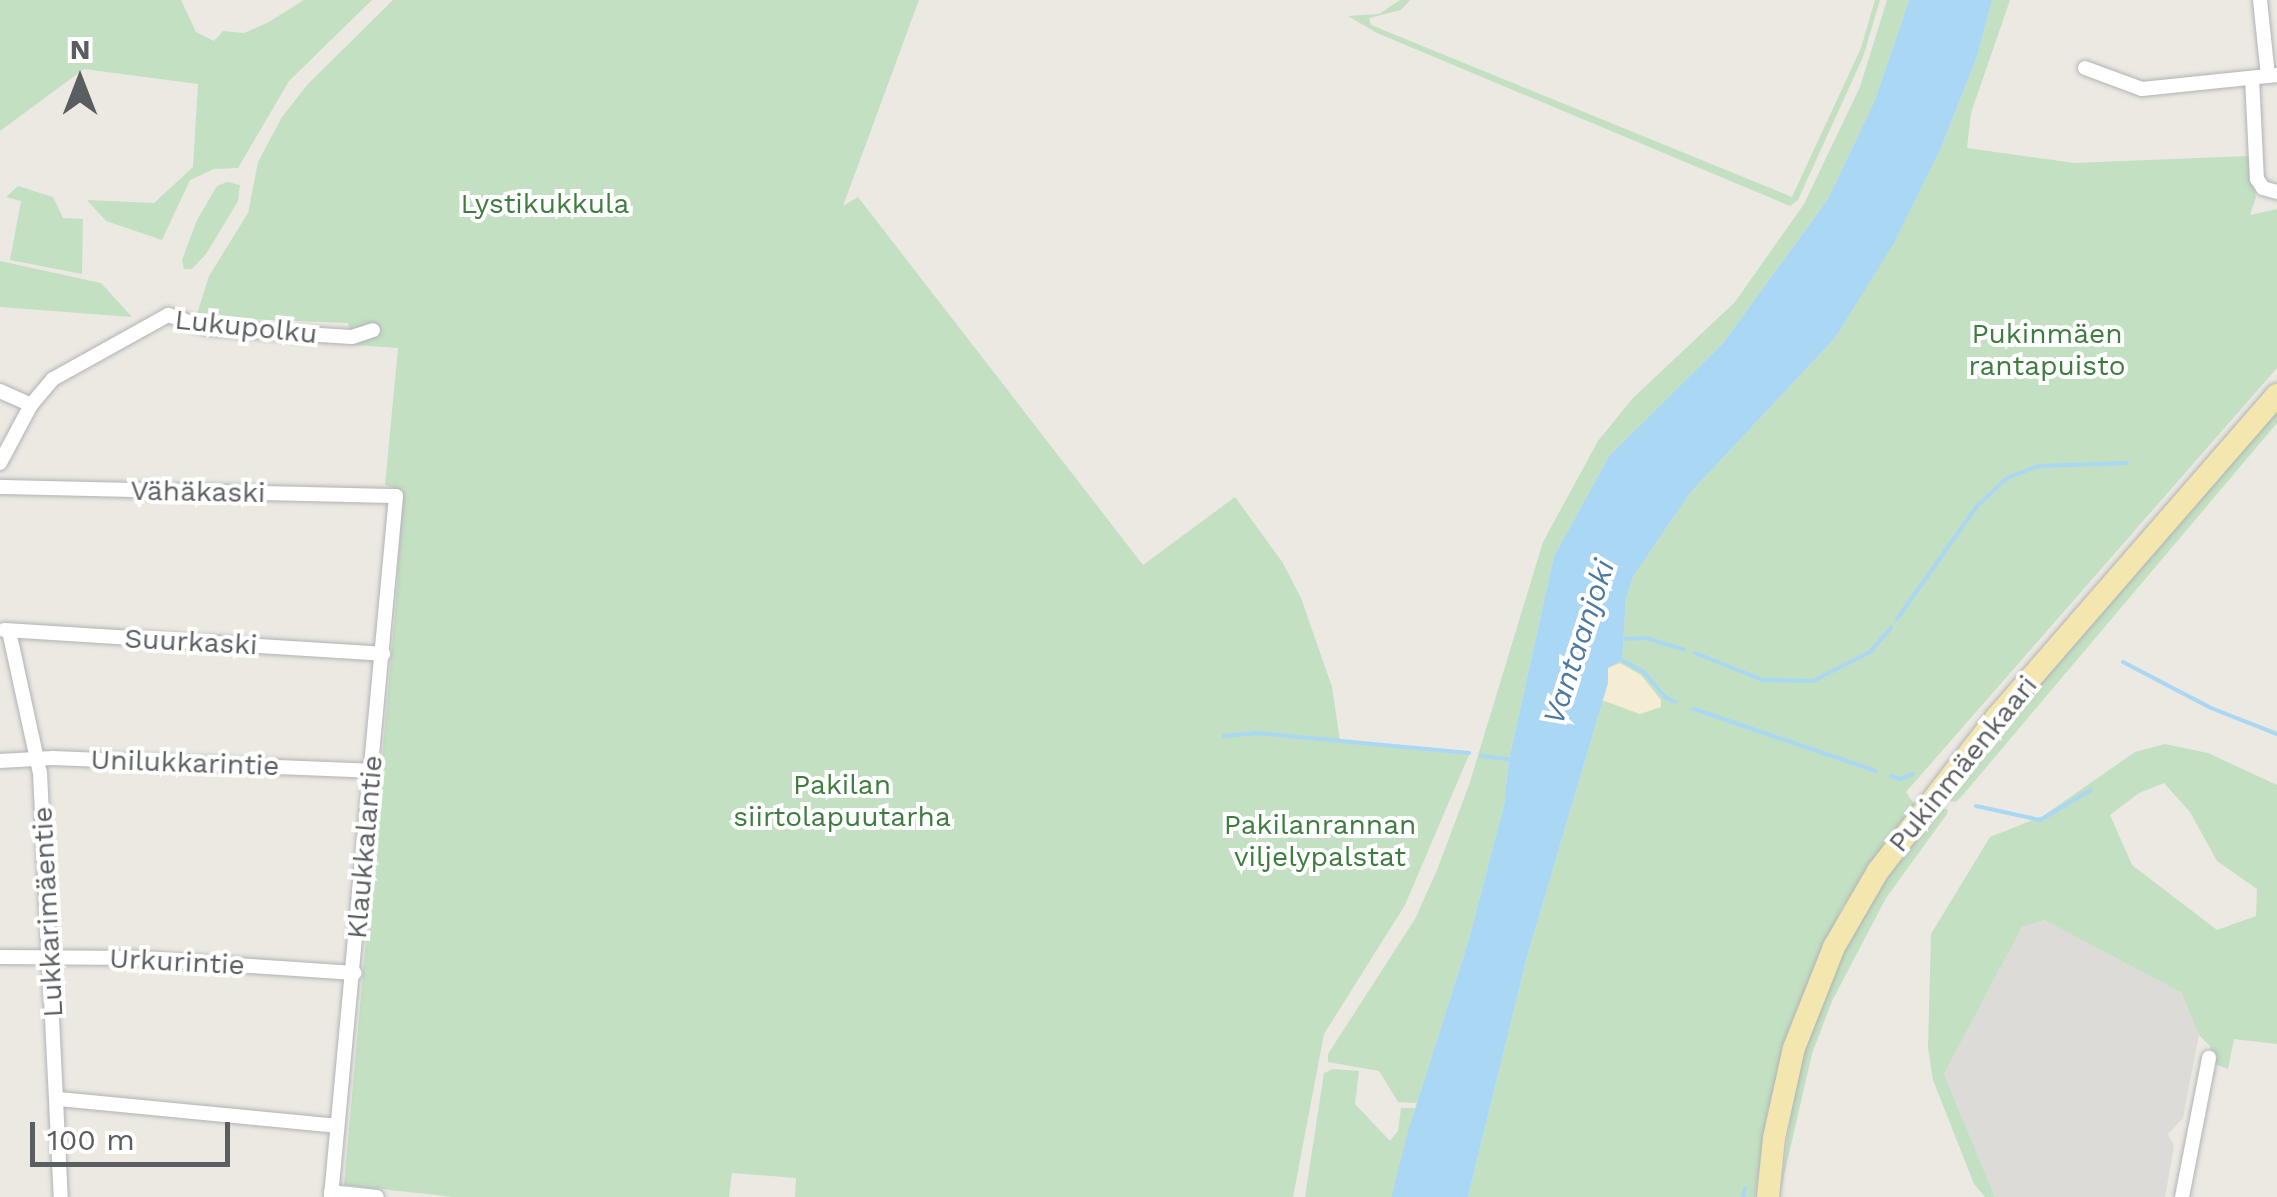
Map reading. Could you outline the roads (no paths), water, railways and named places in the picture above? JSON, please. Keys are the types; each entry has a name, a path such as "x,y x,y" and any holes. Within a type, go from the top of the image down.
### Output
{"main road":[{"name":"Pukinmäenkaari","path":"1768,1197 1778,1118 1794,1048 1834,947 1878,871 1997,717 2277,394"}],"street":[{"path":"2260,0 2266,76 2258,179 2264,188 2277,192"},
{"path":"2084,68 2142,89 2266,76"},
{"name":"Lukupolku","path":"0,463 31,406 53,379 168,314 207,328 352,337 373,330"},
{"path":"0,392 31,406"},
{"name":"Vähäkaski","path":"0,487 396,496"},
{"name":"Klaukkalantie","path":"331,1195 396,496"},
{"name":"Suurkaski","path":"4,630 383,654"},
{"name":"Lukkarimäentie","path":"4,630 36,758 51,957 61,1197"},
{"name":"Unilukkarintie","path":"0,761 36,758 371,772"},
{"name":"Urkurintie","path":"0,957 354,973"},
{"path":"2182,1197 2209,1058"},
{"path":"58,1099 337,1126"},
{"path":"331,1195 376,1197"}],"water":[{"name":"Vantaanjoki","path":"1909,0 1992,0 1977,57 1941,148 1894,243 1835,338 1690,493 1633,577 1626,599 1622,660 1608,668 1608,683 1527,957 1468,1197 1391,1197 1469,939 1504,805 1509,759 1554,556 1609,456 1723,343 1828,199 1875,100"}],"waterway":[{"path":"1897,619 1977,506 2007,478 2039,466 2127,463"},
{"path":"1695,653 1763,680 1813,681 1870,652 1891,628"},
{"path":"1625,639 1646,638 1683,649"},
{"path":"1622,660 1644,672 1665,697 1675,702"},
{"path":"2123,662 2211,708 2277,734"},
{"path":"1694,709 1876,771"},
{"path":"1224,736 1258,733 1469,753"},
{"path":"1481,756 1509,759"},
{"path":"1891,776 1900,779 1913,774"},
{"path":"1976,806 2040,820 2091,790"},
{"path":"1743,1197 1745,1188"}],"park label":[{"name":"Lystikukkula","path":"545,204"},
{"name":"Pukinmäen rantapuisto","path":"2047,350"},
{"name":"Pakilan siirtolapuutarha","path":"842,801"},
{"name":"Pakilanrannan viljelypalstat","path":"1320,841"}]}
